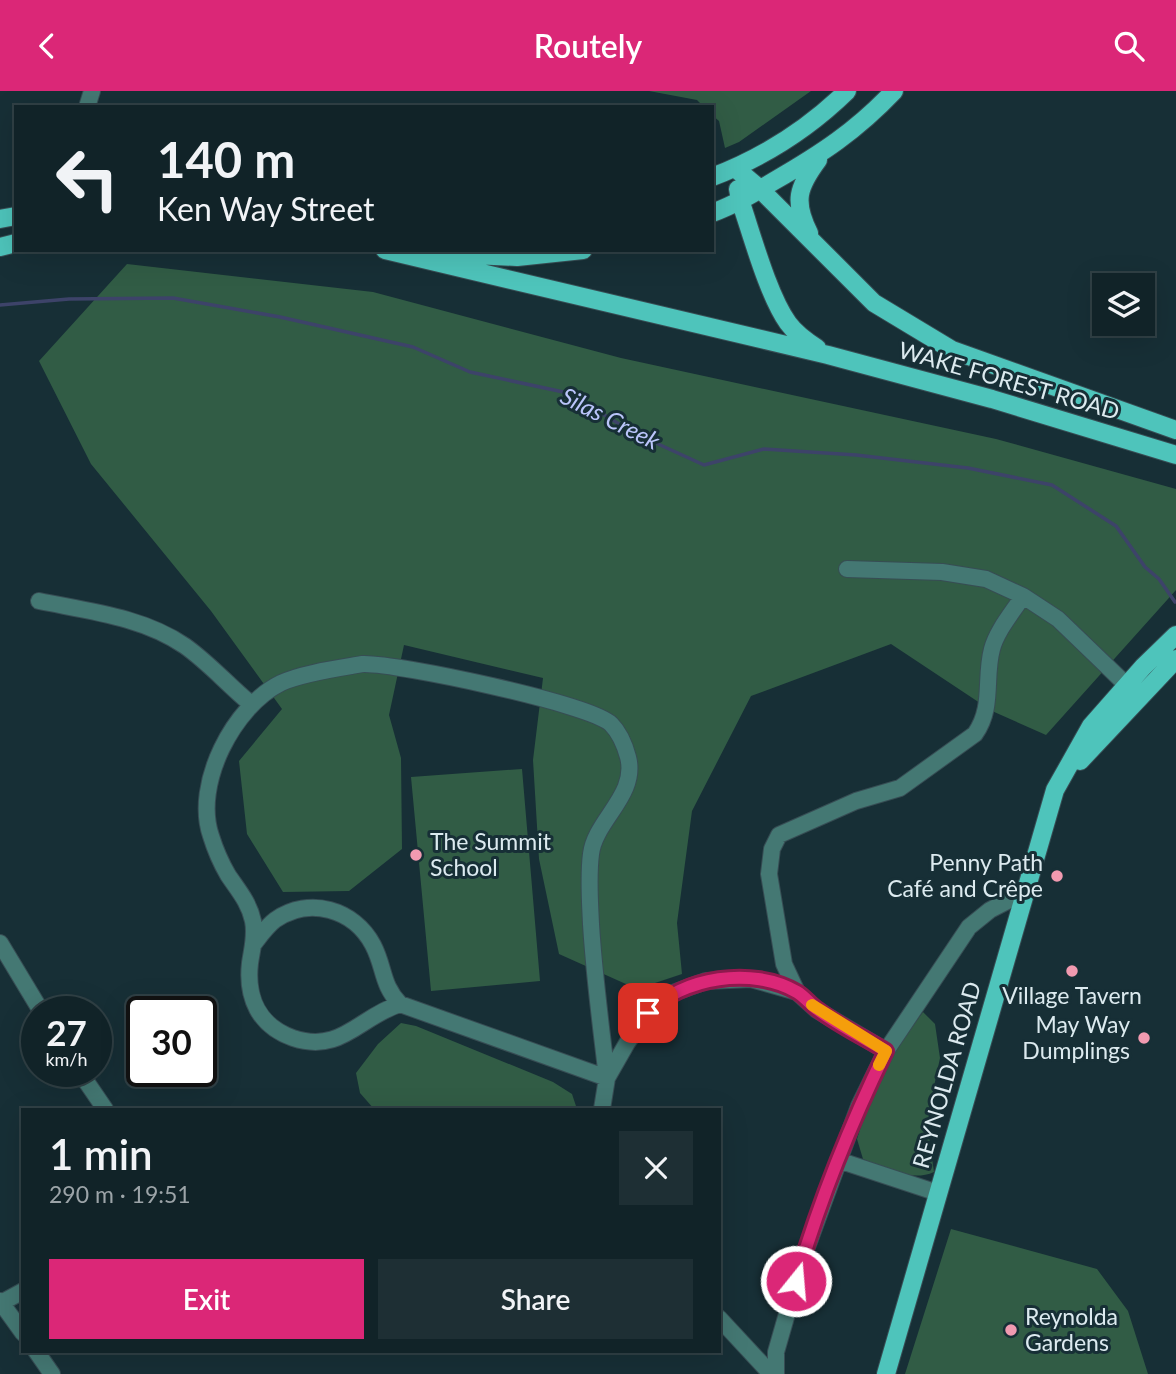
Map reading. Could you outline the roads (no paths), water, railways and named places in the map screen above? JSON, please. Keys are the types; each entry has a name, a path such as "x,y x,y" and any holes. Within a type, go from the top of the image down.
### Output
{"main road":[{"path":"714,176 736,168 794,134 847,91"},
{"path":"714,212 823,153 876,110 894,91"},
{"path":"816,245 799,212 798,201 806,175 823,153"},
{"name":"WAKE FOREST ROAD","path":"736,168 874,303 952,350 1176,430"},
{"name":"WAKE FOREST ROAD","path":"736,168 740,200 776,302 788,323 801,337 828,355"},
{"name":"WAKE FOREST ROAD","path":"393,252 828,355 992,398 1176,455"},
{"path":"423,252 517,257 564,252"},
{"name":"REYNOLDA ROAD","path":"1133,691 1176,635"},
{"name":"REYNOLDA ROAD","path":"886,1374 1055,790 1091,726 1176,659"}],"street":[{"path":"846,569 942,572 986,579 1023,596 1058,619 1133,691"},
{"path":"886,1051 817,1010 797,992 784,964 769,874 772,849 779,835 788,829 856,801 900,788 975,734 984,722 993,645 1023,596"},
{"path":"39,601 132,621 163,633 184,645 213,668 251,704"},
{"path":"400,1004 389,1007 332,1041 309,1042 291,1037 267,1024 252,1001 249,972 254,930 250,912 215,848 209,832 208,810 212,777 223,746 251,704 282,683 330,670 375,664 489,686 576,708 611,724 627,755 629,772 625,789 592,846 590,896 593,958 607,1078 602,1108"},
{"path":"773,1374 776,1352 803,1258 859,1106 886,1051 969,927 990,910 1025,892"},
{"path":"253,945 269,925 291,912 312,907 332,911 345,916 365,932 379,960 385,985 400,1004 607,1078"},
{"path":"0,943 32,996"},
{"path":"607,1078 626,1043 648,1013 683,988 706,981 751,979 797,992"},
{"path":"90,1087 104,1108"},
{"path":"838,1160 938,1193"},
{"path":"21,1292 1,1302 21,1330"},
{"path":"721,1320 773,1374"},
{"path":"37,1353 52,1374"}],"waterway":[{"name":"Silas Creek","path":"0,305 69,299 173,298 280,317 413,347 470,372 568,393 634,433 704,465 764,449 856,455 968,468 1052,485 1116,526 1145,567 1159,579 1175,602"}],"place":[{"name":"The Summit School","path":"416,855"},
{"name":"Penny Path Café and Crêpe","path":"1057,876"},
{"name":"Village Tavern","path":"1072,971"},
{"name":"May Way Dumplings","path":"1144,1038"},
{"name":"Reynolda Gardens","path":"1011,1330"}]}
